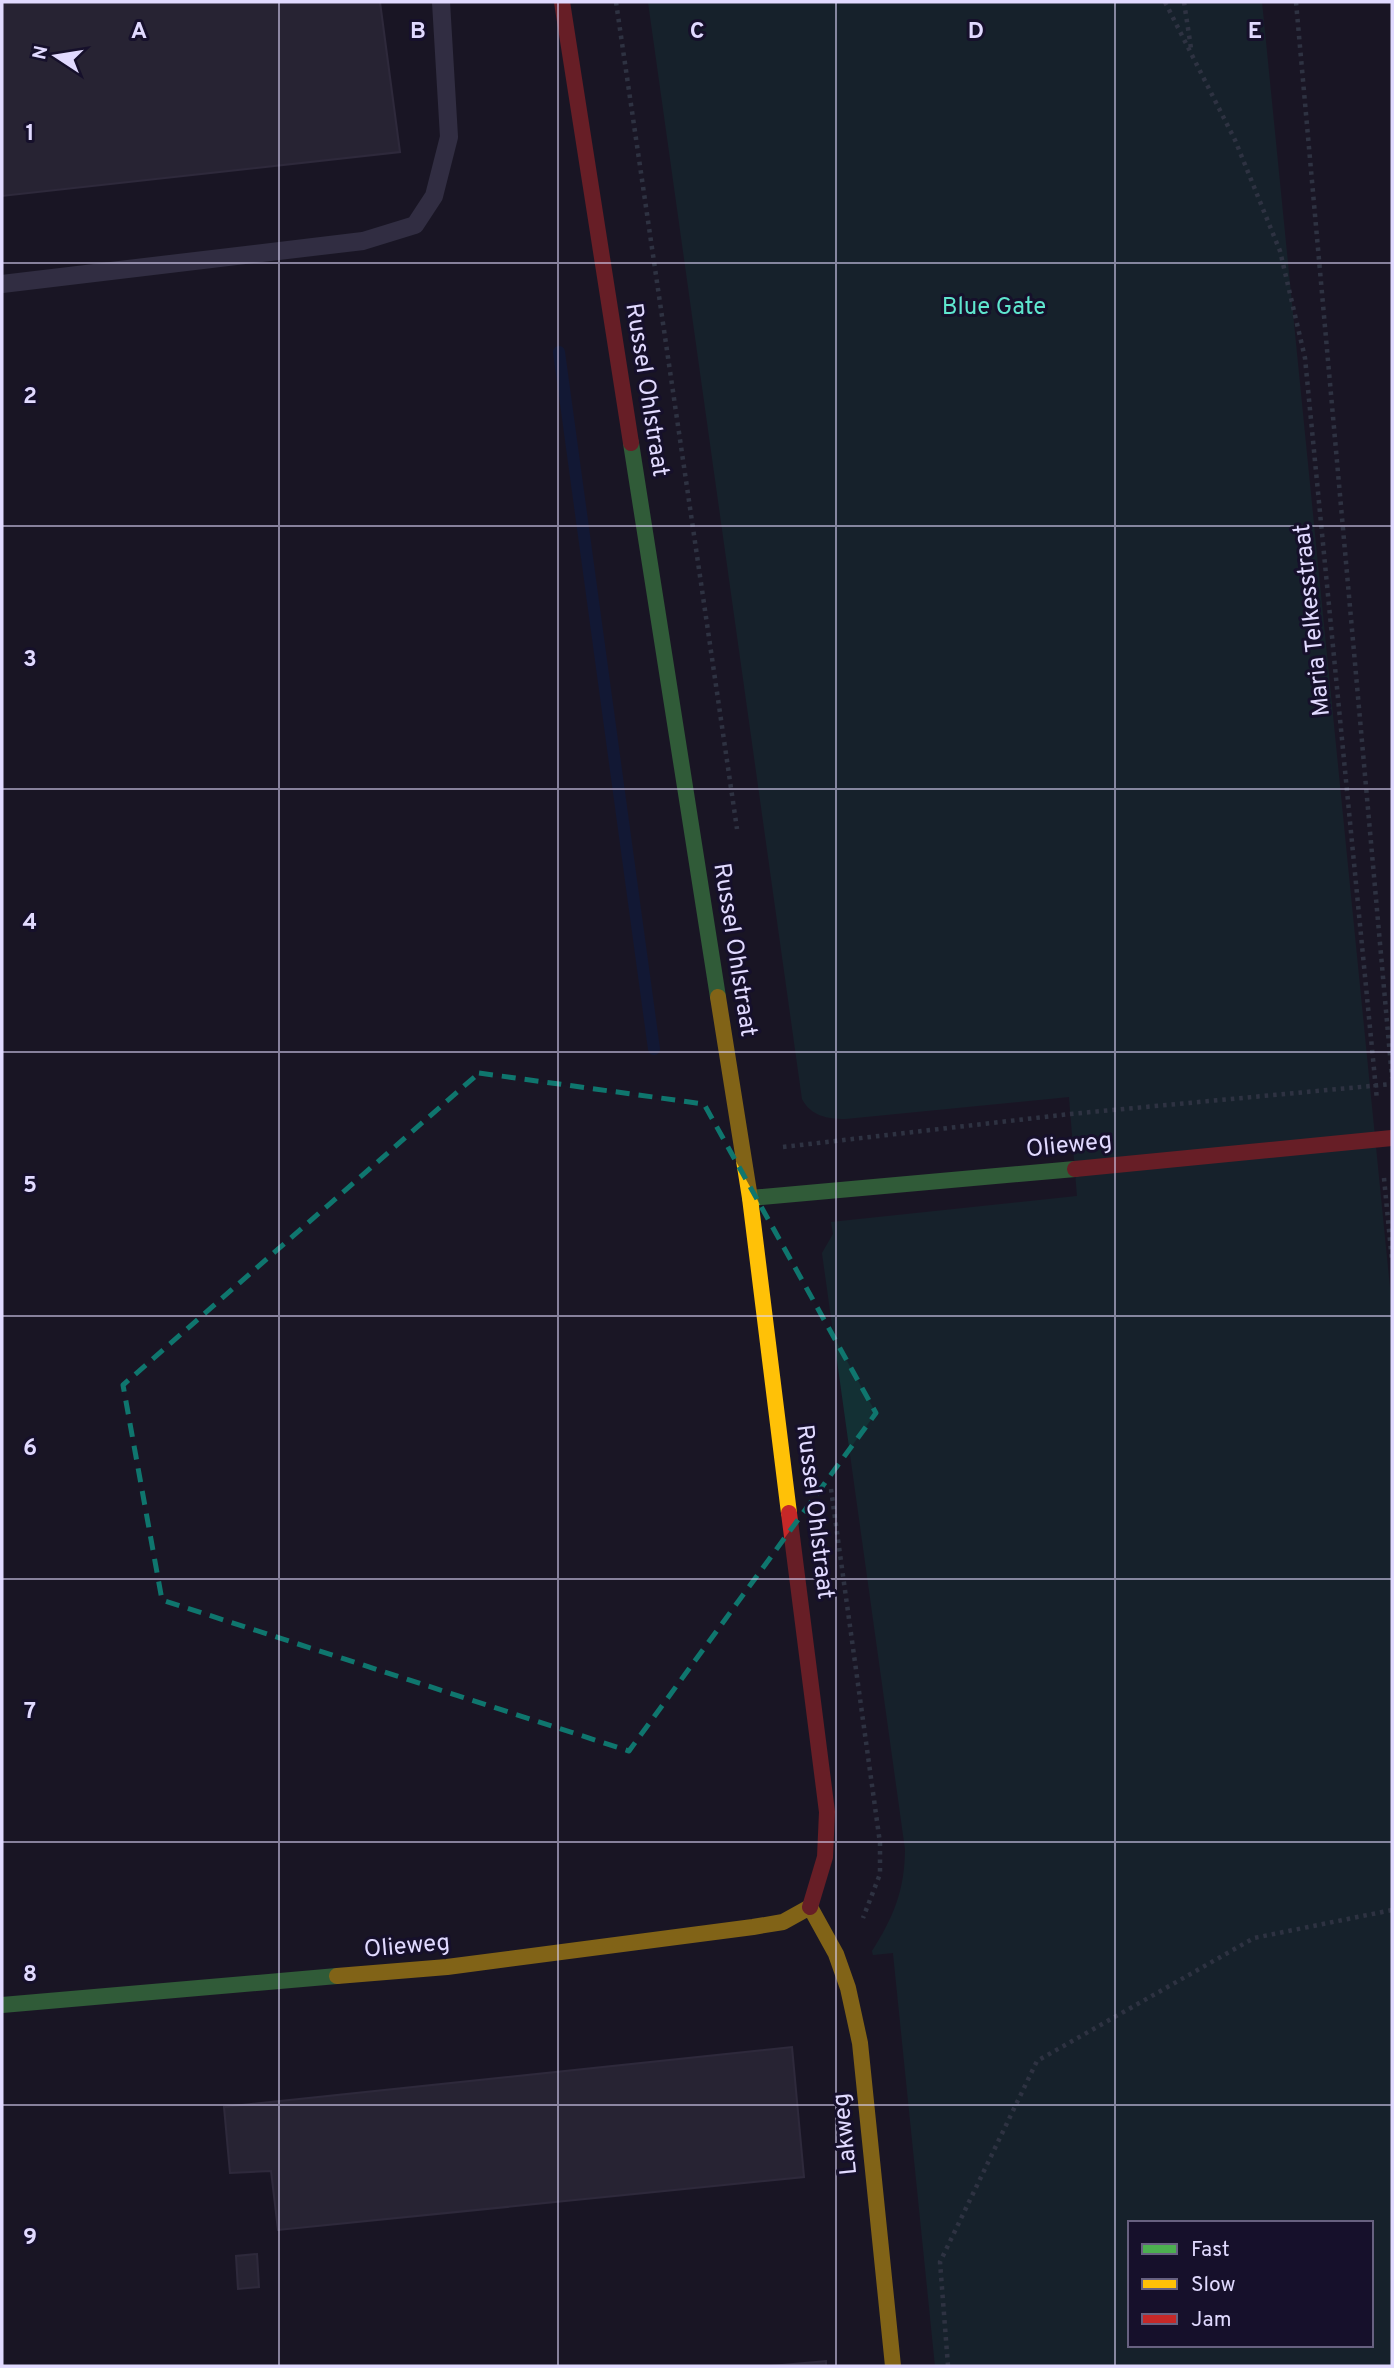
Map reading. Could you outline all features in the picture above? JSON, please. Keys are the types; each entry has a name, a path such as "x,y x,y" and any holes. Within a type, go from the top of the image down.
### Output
{"street":[{"name":"Russel Ohlstraat","path":"562,2 750,1198 827,1812 825,1857 810,1907"},
{"name":"Olieweg","path":"750,1198 1392,1138"},
{"name":"Olieweg","path":"2,2005 447,1967 753,1927 783,1922 810,1907"},
{"name":"Lakweg","path":"810,1907 835,1954 848,1988 860,2043 893,2366"}],"lane":[{"path":"2,285 363,241 415,225 434,196 449,137 441,2"}],"path":[{"path":"616,2 738,840"},
{"name":"Maria Telkesstraat","path":"1165,2 1236,139 1280,251 1305,358 1378,1108"},
{"path":"1184,2 1192,52"},
{"name":"Maria Telkesstraat","path":"1296,2 1389,1020 1392,1079"},
{"path":"780,1134 782,1147 1070,1114 1392,1084"},
{"path":"1383,1164 1392,1261"},
{"path":"948,2366 940,2262 1037,2061 1254,1938 1392,1910"}],"highlighted area":[{"path":"479,1073 704,1104 876,1413 629,1751 162,1600 123,1385"}],"green space":[{"name":"Blue Gate","path":"648,2 1262,2 1392,1308 1392,2366 935,2366 893,1953 873,1955 872,1951 897,1902 903,1877 905,1849 822,1253 833,1234 831,1222 1077,1196 1069,1097 845,1119 820,1115 802,1099"}],"building":[{"path":"2,2 380,2 400,152 2,196"},
{"path":"792,2047 804,2177 278,2230 271,2171 230,2173 224,2107"},
{"path":"257,2254 259,2287 238,2289 236,2256"},
{"path":"826,2361 826,2366 771,2366"}],"waterway":[{"path":"559,352 654,1049"}],"traffic: fast":[{"path":"631,443 718,997"},
{"path":"750,1198 1075,1169"},
{"path":"2,2005 337,1976"}],"traffic: slow":[{"path":"718,997 750,1198 789,1513"},
{"path":"810,1907 836,1954 848,1988 860,2043 893,2366"},
{"path":"337,1976 447,1967 753,1927 783,1922 810,1907"}],"traffic: jam":[{"path":"562,2 631,443"},
{"path":"1075,1169 1392,1138"},
{"path":"789,1513 827,1812 825,1857 810,1907"}]}
